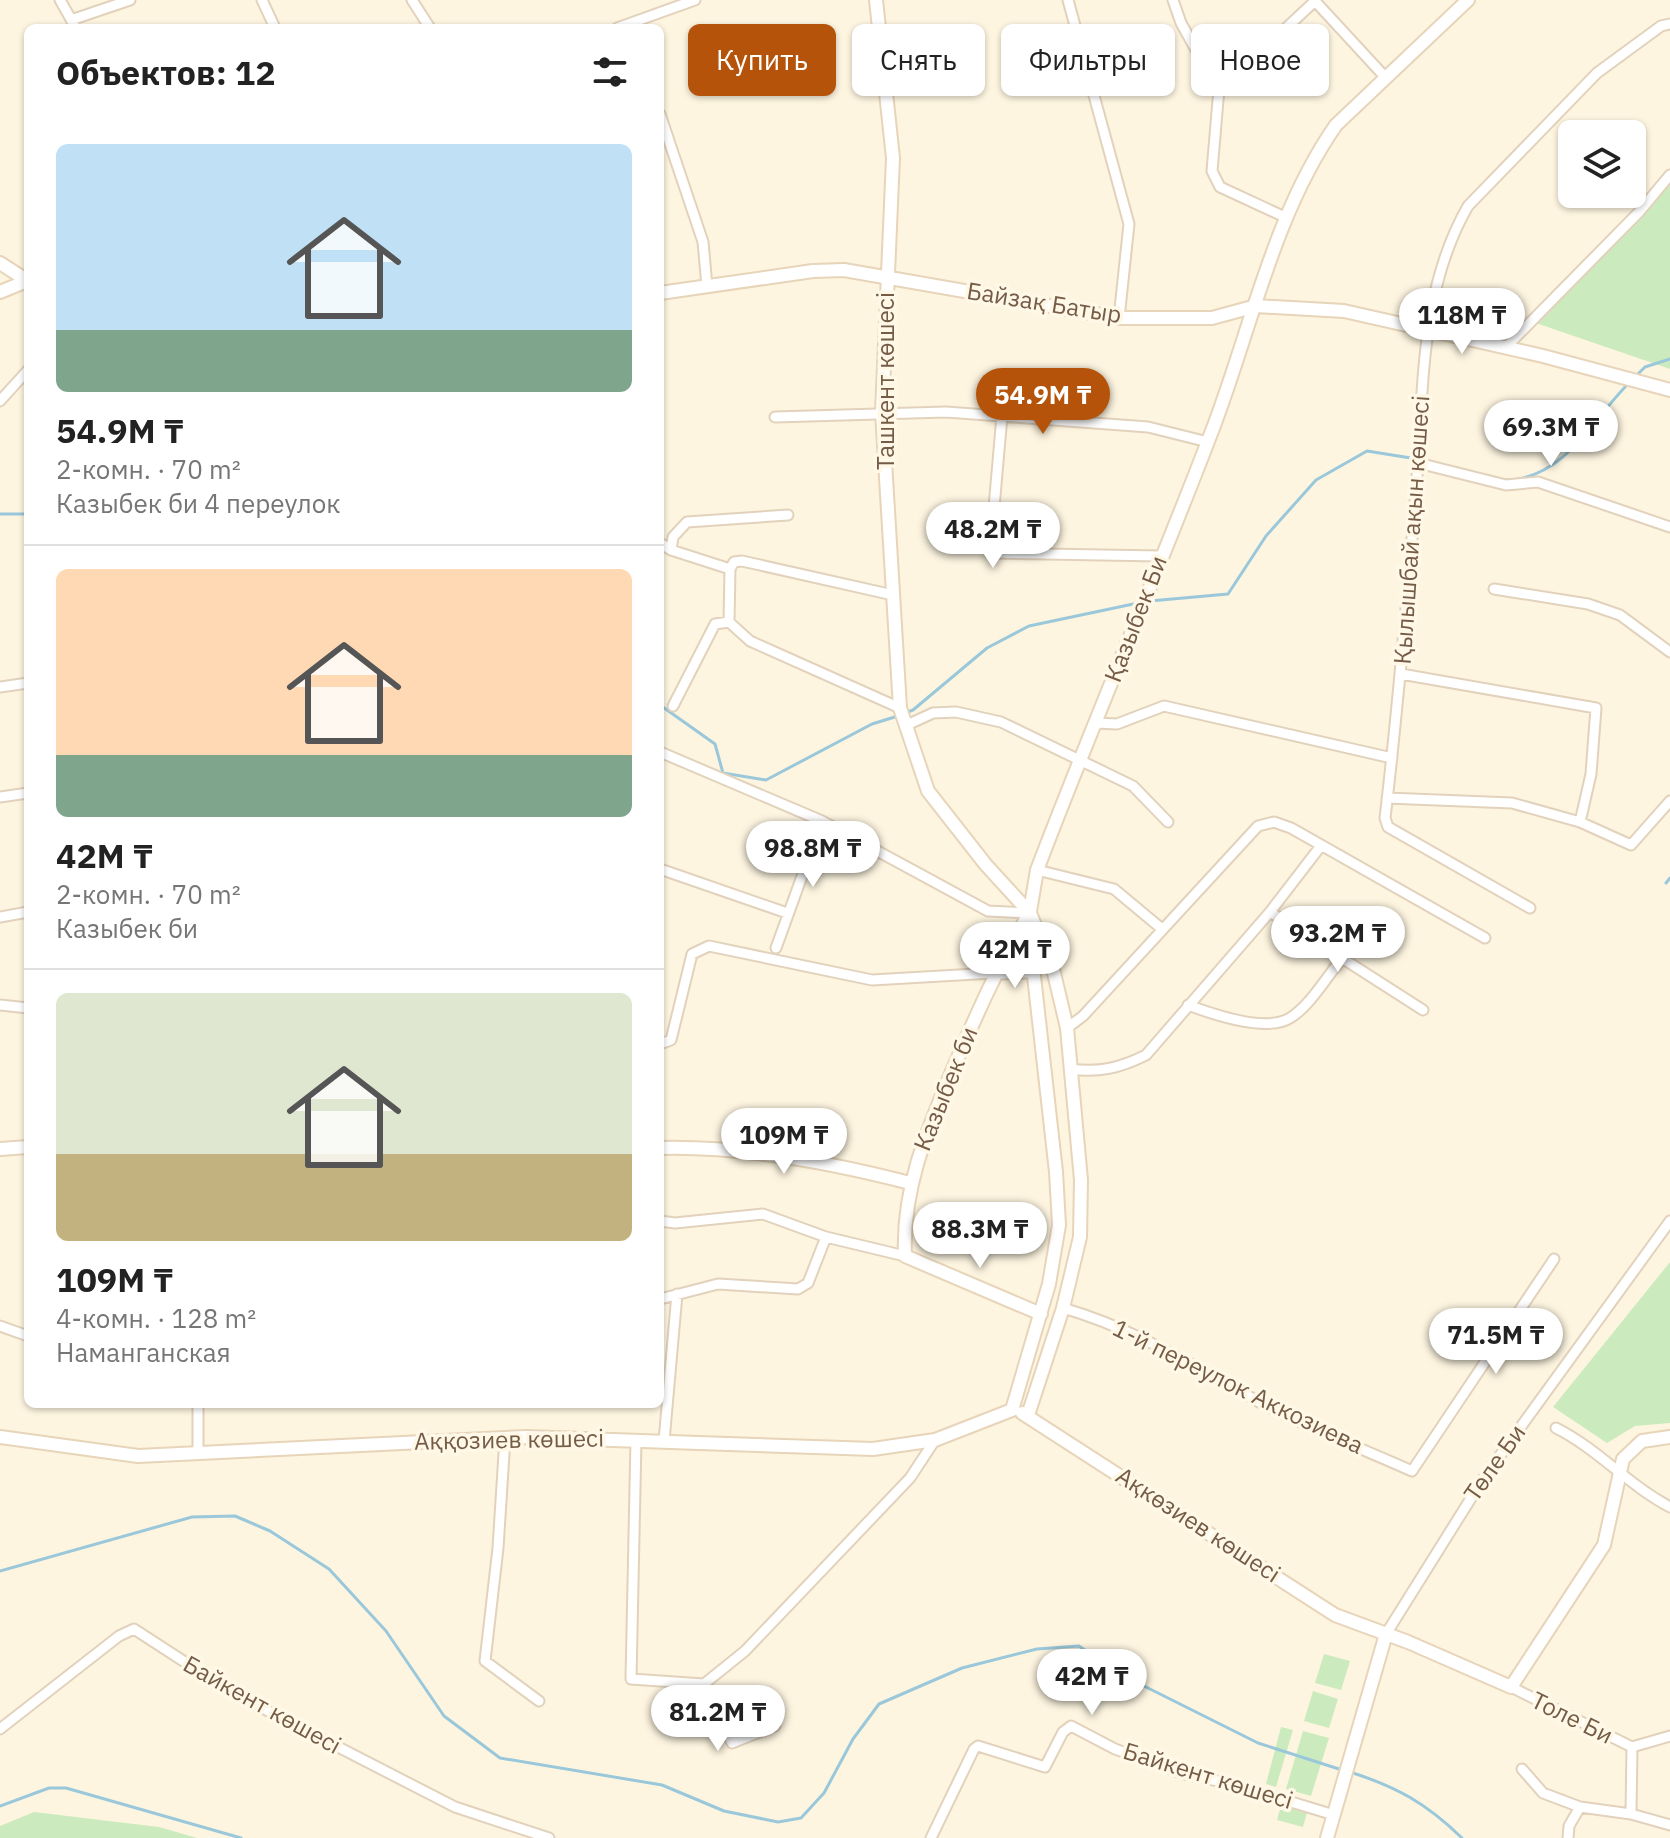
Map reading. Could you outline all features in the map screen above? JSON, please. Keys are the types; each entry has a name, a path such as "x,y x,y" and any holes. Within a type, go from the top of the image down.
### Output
{"main road":[{"name":"Ташкент көшесі","path":"876,0 893,158 882,412 900,708 928,791 986,865 1030,913"},
{"path":"1256,306 1287,218 1322,146 1336,125 1468,0"},
{"path":"0,263 24,279"},
{"name":"Байзақ Батыр","path":"664,292 813,271 844,270 1119,318 1212,318 1256,306 1344,311 1670,390"},
{"path":"0,292 24,282"},
{"name":"Қазыбек Би","path":"1030,913 1037,870 1208,442 1256,306"},
{"path":"1012,1410 1041,1314 1059,1225 1030,913"},
{"path":"1028,1415 1063,1308 1080,1237 1080,1170 1067,1028 1053,969 1030,913"},
{"name":"Казыбек би","path":"905,1256 904,1229 910,1183 924,1139 993,973 1030,913"},
{"path":"993,973 1034,971"},
{"path":"0,1149 24,1147"},
{"path":"664,1148 697,1147 848,1167 910,1183"},
{"path":"1056,1172 1080,1170"},
{"path":"905,1256 1041,1314"},
{"name":"Ақкөзиев көшесі","path":"1012,1410 1028,1415 1335,1615 1511,1687"},
{"name":"Аққозиев көшесі","path":"0,1437 138,1456 505,1438 636,1440 827,1449 896,1448 935,1440 1012,1410"},
{"path":"1511,1687 1604,1545 1623,1459 1635,1444 1670,1437"},
{"path":"1327,1838 1386,1634"}],"street":[{"path":"60,0 74,24 130,0"},
{"path":"262,0 273,24"},
{"path":"412,0 427,24"},
{"path":"636,24 695,0"},
{"path":"1068,0 1129,224 1119,318"},
{"path":"1173,0 1191,41"},
{"path":"1289,24 1314,0 1386,78"},
{"name":"Қылышбай ақын көшесі","path":"1530,908 1388,827 1387,798 1401,674 1425,329 1457,225 1479,191 1597,73 1661,26 1670,24"},
{"path":"1219,96 1212,171 1220,187 1287,218"},
{"path":"664,126 703,242 707,286"},
{"path":"1505,348 1639,212 1670,175"},
{"path":"0,401 24,374"},
{"path":"775,417 882,412 1002,416 1148,427 1208,442"},
{"path":"1002,416 990,553 1160,556"},
{"path":"1418,463 1506,485 1538,482 1670,527"},
{"path":"671,550 673,537 687,522 788,515"},
{"path":"664,546 730,569"},
{"path":"893,595 742,561 734,562 730,569 729,622 750,641 900,708"},
{"path":"1494,589 1599,608 1620,615 1670,652"},
{"path":"673,706 715,624 729,622"},
{"path":"1401,674 1596,708 1591,774 1580,822"},
{"path":"0,687 24,684"},
{"path":"1096,723 1117,724 1164,706 1392,758"},
{"path":"907,725 933,713 956,712 1001,722 1082,758 1133,786 1168,822"},
{"path":"664,754 822,821 988,911 1030,913"},
{"path":"0,797 24,794"},
{"path":"1387,798 1512,803 1580,822 1631,845 1670,801"},
{"path":"776,948 822,821"},
{"path":"1067,1028 1083,1016 1258,826 1274,822 1291,828 1485,938"},
{"path":"1070,1069 1095,1072 1129,1064 1156,1045 1270,912 1320,847"},
{"path":"664,870 787,913"},
{"path":"1037,870 1114,889 1162,929"},
{"path":"1270,912 1423,1010"},
{"path":"0,917 24,913"},
{"path":"664,1043 671,1040 692,954 709,946 872,980 993,973"},
{"path":"1188,1005 1222,1018 1285,1020 1296,1013 1343,957"},
{"path":"0,1005 24,1008"},
{"path":"664,1221 763,1214 826,1237 905,1256"},
{"name":"Төле Би","path":"1386,1634 1483,1479 1670,1221"},
{"path":"664,1298 718,1284 798,1289 808,1283 826,1237"},
{"name":"1-й переулок Аккозиева","path":"1063,1308 1109,1321 1262,1403 1412,1471 1554,1259"},
{"path":"664,1441 677,1294"},
{"path":"0,1326 24,1335"},
{"path":"198,1408 198,1454"},
{"path":"1556,1428 1584,1442 1619,1473 1670,1507"},
{"path":"505,1438 485,1661 539,1701"},
{"path":"636,1440 631,1679 704,1684 745,1651 910,1478 935,1440"},
{"name":"Байкент көшесі","path":"0,1729 119,1636 134,1629 231,1692 455,1807 522,1834 549,1838"},
{"path":"704,1684 732,1743 775,1726"},
{"name":"Толе Би","path":"1511,1687 1632,1747"},
{"name":"Байкент көшесі","path":"931,1838 974,1749 978,1746 1045,1767 1063,1732 1071,1726 1115,1749 1184,1774 1232,1784 1334,1815"},
{"path":"1631,1814 1632,1747 1670,1736"},
{"path":"1522,1769 1543,1793 1580,1807 1631,1814 1670,1825"},
{"path":"1568,1838 1569,1826 1580,1807"}],"green space":[{"path":"1670,174 1670,369 1533,322 1639,208 1646,208 1646,200"},
{"path":"1670,1262 1670,1423 1635,1426 1607,1443 1553,1407"},
{"path":"1324,1654 1350,1661 1341,1690 1315,1683"},
{"path":"1313,1691 1338,1699 1329,1728 1304,1721"},
{"path":"1281,1727 1293,1730 1276,1787 1266,1784"},
{"path":"1303,1731 1329,1738 1311,1796 1286,1789"},
{"path":"1282,1802 1308,1809 1303,1827 1277,1820"},
{"path":"34,1812 159,1827 197,1838 0,1838 0,1826"}],"waterway":[{"path":"1636,376 1645,367 1670,359"},
{"path":"1428,461 1494,479 1512,480 1531,476 1564,456 1578,443 1628,384"},
{"path":"1150,601 1228,594 1266,536 1316,480 1367,451 1417,459"},
{"path":"0,514 24,514"},
{"path":"905,713 913,710 987,648 1029,626 1138,603"},
{"path":"664,708 715,744 723,773 766,780 872,724 898,716"},
{"path":"1666,883 1670,878"},
{"path":"0,1571 192,1517 235,1516 270,1531 329,1569 386,1631 444,1716 500,1758 662,1785 724,1811 778,1822 801,1818 824,1793 853,1739 879,1704 962,1668 1037,1649 1079,1646 1116,1672 1258,1743 1342,1770"},
{"path":"1350,1772 1410,1798 1462,1838"},
{"path":"0,1806 49,1788 66,1788 241,1838"}]}
